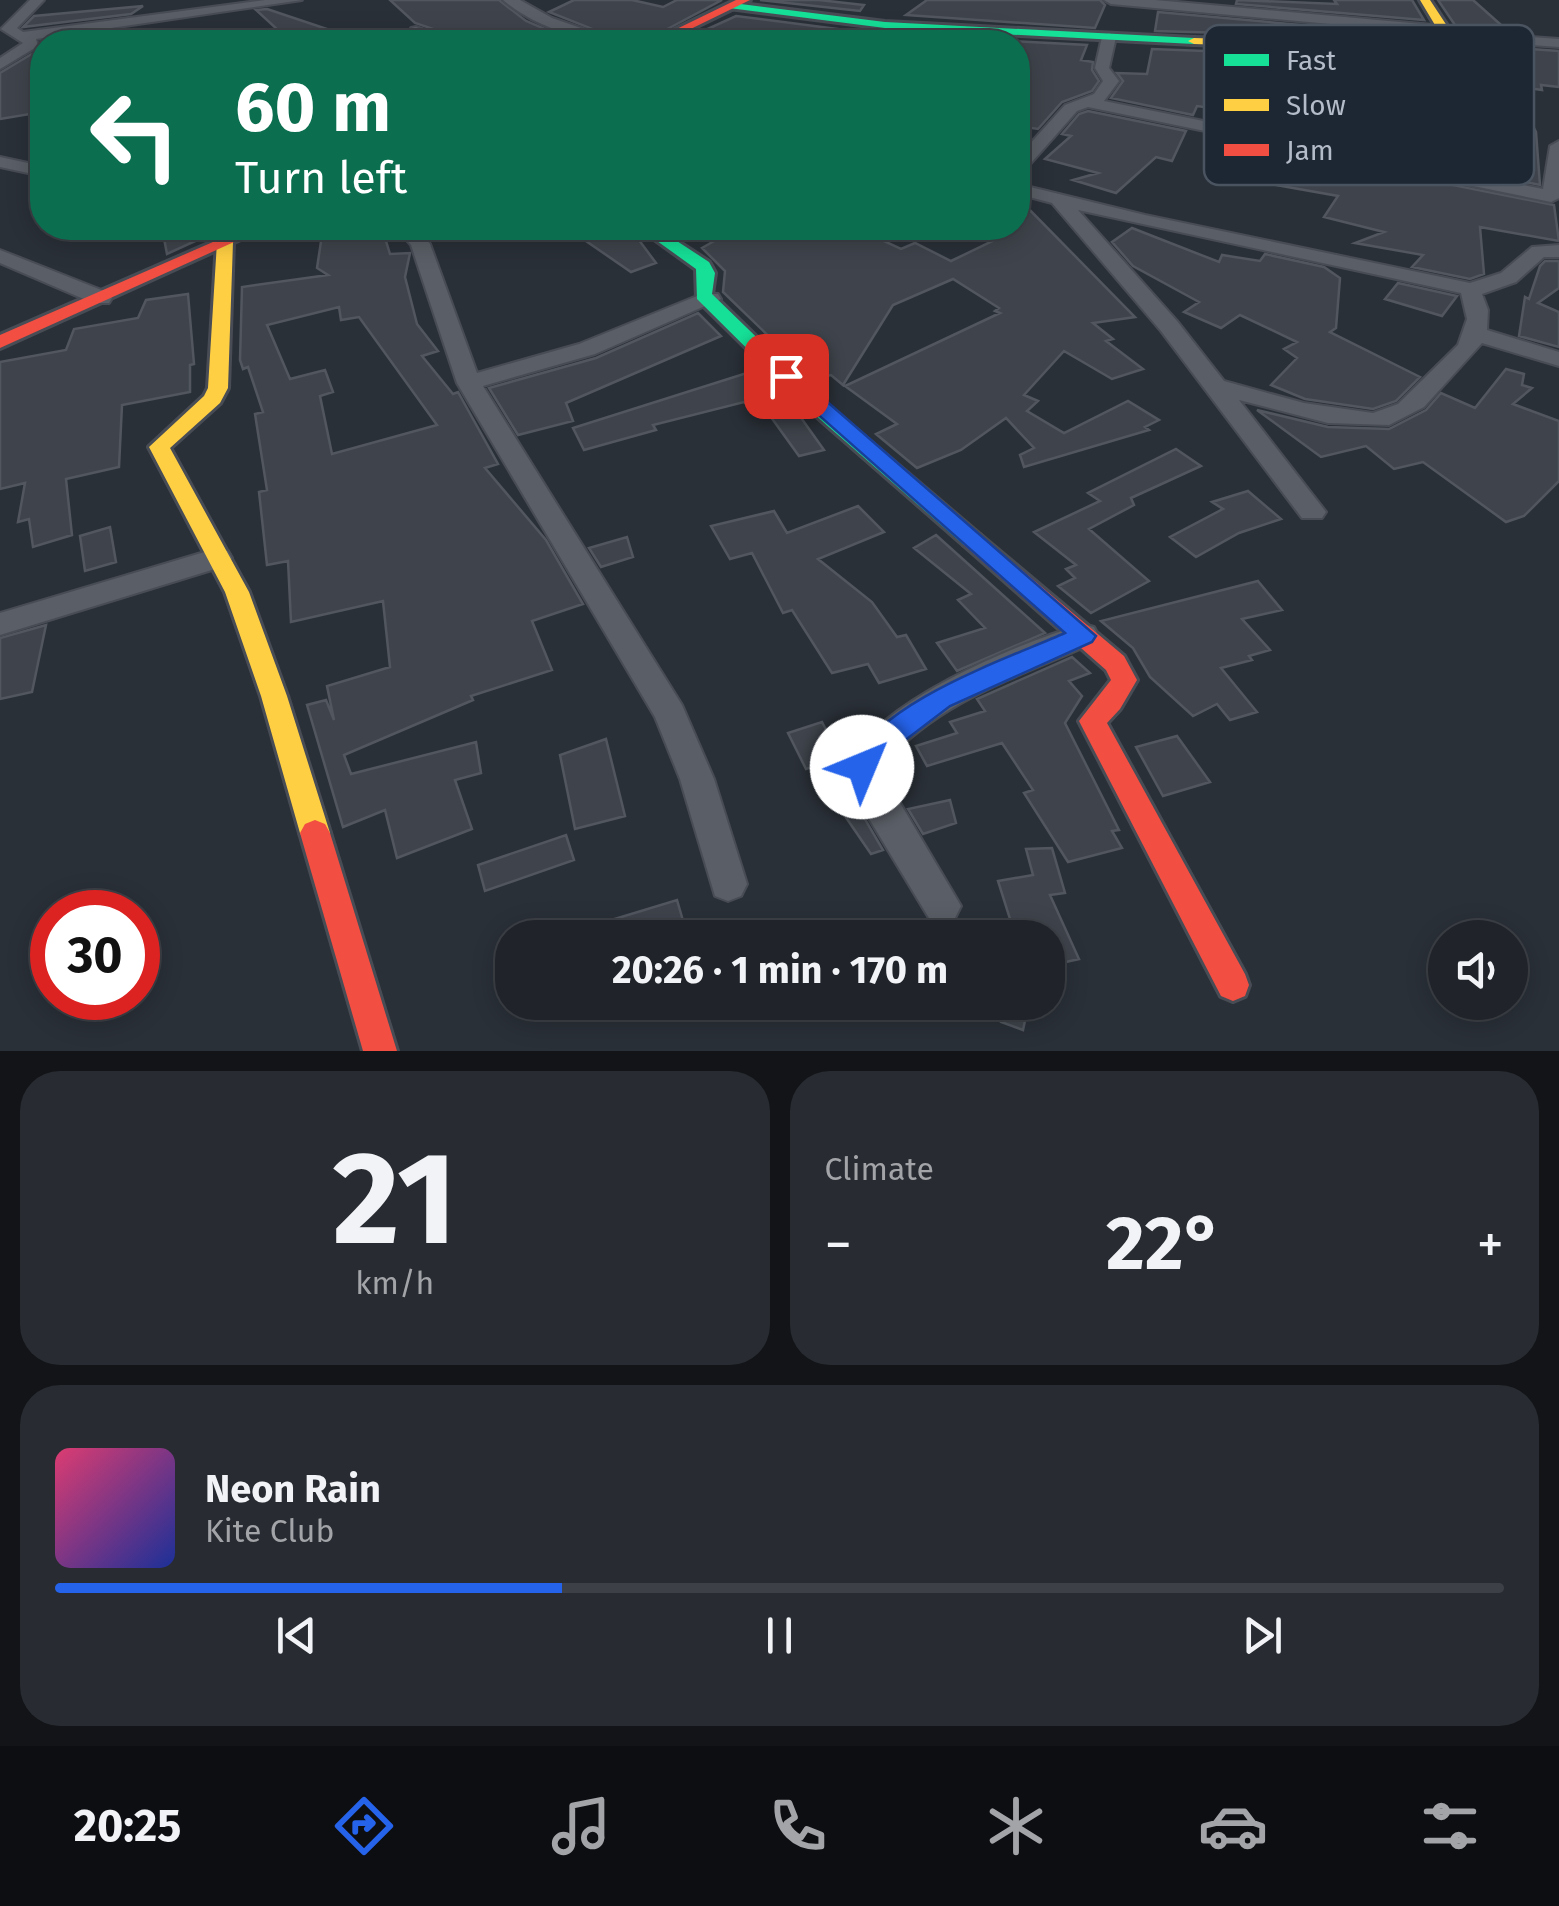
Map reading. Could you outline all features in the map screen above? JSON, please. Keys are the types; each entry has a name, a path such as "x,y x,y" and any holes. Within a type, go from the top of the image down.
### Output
{"street":[{"path":"30,41 8,29 37,0"},
{"path":"69,30 295,0"},
{"path":"510,0 547,21 576,30"},
{"path":"1110,0 1372,25"},
{"path":"1425,0 1441,25"},
{"path":"682,30 739,3 832,21 1204,37"},
{"path":"1030,153 1070,108 1100,97 1111,81 1102,68 1100,30"},
{"path":"24,36 30,35"},
{"path":"1534,41 1559,43"},
{"path":"0,65 30,47"},
{"path":"1087,102 1204,126"},
{"path":"1030,141 1039,143"},
{"path":"1496,185 1555,197 1559,146"},
{"path":"0,162 30,168"},
{"path":"1030,192 1470,289 1495,287 1513,278 1539,251 1559,251"},
{"path":"1059,200 1169,326 1312,512"},
{"path":"0,342 230,240"},
{"path":"416,240 469,383 670,714 697,780 728,884"},
{"path":"664,240 706,270 702,290 813,402 1115,663 1124,680 1111,702 1092,721 1232,985"},
{"path":"225,242 218,388 213,399 159,446 236,592 274,696 380,1051"},
{"path":"0,256 101,298"},
{"path":"1215,386 1337,416 1391,418 1460,359 1476,334 1480,318 1470,289"},
{"path":"469,383 587,348 710,299"},
{"path":"1476,334 1559,359"},
{"path":"0,624 218,558"},
{"path":"942,906 874,796 862,767 874,749 940,699 1084,636"}],"building":[{"path":"390,0 499,0 526,21 547,30 436,30 415,23"},
{"path":"574,0 632,0 663,7 677,0 722,0 666,30 595,30 549,12"},
{"path":"760,0 819,0 864,5 860,11"},
{"path":"927,0 1100,0 1105,5 1095,28 906,15"},
{"path":"1237,0 1337,4 1334,0 1412,0 1424,20 1236,4"},
{"path":"1438,0 1473,0 1501,25 1455,25"},
{"path":"143,6 131,14 23,27 34,16"},
{"path":"267,9 330,30 278,30 256,10"},
{"path":"1158,12 1301,25 1204,25 1204,32 1155,31"},
{"path":"736,16 845,30 705,30"},
{"path":"1030,42 1087,45 1081,60 1093,62 1092,70 1099,81 1092,91 1062,102 1038,129 1030,128"},
{"path":"1152,49 1204,51 1204,107 1197,106 1193,115 1111,98 1123,81 1117,73 1147,74"},
{"path":"1534,49 1559,51 1559,87 1541,85 1542,90 1534,89"},
{"path":"30,55 30,114 0,119 0,73"},
{"path":"1088,111 1186,131 1172,161 1156,157 1116,193 1073,180 1098,173 1045,159 1071,136 1062,134 1079,114"},
{"path":"1534,128 1536,132 1540,185 1534,184"},
{"path":"1276,185 1453,185 1554,205 1559,241 1480,227 1484,274 1470,279 1412,267 1423,255 1355,243 1384,232 1324,217 1338,196"},
{"path":"1030,210 1135,317 1093,323 1113,339 1106,341 1143,369 1112,379 1064,351 1024,395 1038,401 1027,411 1064,433 1128,401 1159,420 1145,427 1149,430 1024,467 1020,455 1034,448 1006,418 961,450 917,468 876,434 897,424 845,386 1000,313 995,311 999,308 953,279 893,305 843,385 831,375 813,379 723,292 725,271 702,248 716,240 882,240 901,249 915,243 951,261 995,240 1030,240"},
{"path":"1132,228 1219,262 1222,255 1260,261 1265,254 1324,267 1340,278 1336,328 1330,332 1420,377 1396,401 1373,409 1305,399 1271,385 1297,358 1284,349 1297,342 1240,315 1221,328 1184,312 1199,302 1133,266 1112,242"},
{"path":"164,240 197,240 167,254"},
{"path":"321,240 386,240 390,254 410,253 405,277 417,324 438,351 422,356 453,394 458,392 498,464 485,468 546,540 583,604 532,621 552,670 471,696 473,700 344,755 351,774 476,742 481,773 455,780 472,829 397,858 385,810 343,827 307,705 326,700 334,720 327,686 390,667 383,601 291,622 288,561 267,565 259,492 267,490 255,414 263,412 248,367 243,369 240,360 242,287 328,275 317,268","holes":["339,307 341,320 359,317 437,425 332,454 320,396 333,392 325,370 290,379 267,325"]},
{"path":"584,240 639,240 656,263 631,272"},
{"path":"1545,261 1559,261 1559,288 1538,303 1559,312 1559,347 1519,336 1525,297 1529,299"},
{"path":"1398,283 1457,296 1442,316 1385,299"},
{"path":"188,294 194,364 190,365 190,392 122,405 119,467 66,479 72,535 33,547 29,519 18,522 25,483 0,489 0,362 66,350 74,329 138,318 146,300"},
{"path":"698,313 721,336 566,403 573,421 518,435 489,388 596,358"},
{"path":"1506,369 1524,374 1522,385 1532,388 1513,404 1559,421 1559,481 1524,516 1506,522 1423,462 1394,469 1366,446 1321,457 1257,410 1328,427 1389,429 1426,410 1441,393 1475,408"},
{"path":"758,372 774,389 770,390 797,412 824,450 799,456 763,406 753,410 744,402 653,425 656,430 584,450 573,428"},
{"path":"1176,449 1201,466 1131,498 1134,505 1089,529 1149,581 1091,613 1058,586 1075,578 1066,569 1076,565 1034,532 1100,501 1088,493"},
{"path":"1248,491 1281,519 1239,533 1196,557 1170,537 1223,509 1212,502"},
{"path":"858,506 884,532 818,559 872,602 897,637 906,635 926,669 879,683 868,664 832,673 792,610 783,613 752,553 730,559 711,526 774,511 787,533"},
{"path":"110,527 116,562 85,571 80,536"},
{"path":"936,535 1045,633 957,671 937,643 985,628 958,600 971,594 914,548"},
{"path":"627,537 633,557 601,567 589,548"},
{"path":"1258,581 1282,610 1242,619 1270,650 1249,656 1252,660 1221,668 1257,712 1230,720 1217,704 1193,716 1150,677 1133,648 1101,621"},
{"path":"46,625 32,692 0,699 0,638"},
{"path":"1072,657 1090,673 1069,681 1082,696 1065,723 1119,830 1112,831 1122,848 1068,862 1024,793 1033,790 1002,743 927,766 916,746 957,733 950,722 985,711 977,699"},
{"path":"822,722 841,758 806,769 788,733"},
{"path":"1177,736 1210,782 1163,796 1136,747"},
{"path":"606,739 625,816 575,829 560,755"},
{"path":"845,777 883,850 871,854 845,816 850,814 831,783"},
{"path":"950,800 956,823 923,834 908,809"},
{"path":"566,835 574,860 485,891 478,865"},
{"path":"1052,848 1065,893 1050,895 1061,920 1010,920 998,881 1033,875 1026,849"},
{"path":"677,900 683,920 611,920"},
{"path":"1065,928 1079,959 1065,962"},
{"path":"1001,1020 1025,1020 1023,1030"}],"traffic: fast":[{"path":"733,6 885,25 982,30"},
{"path":"1030,33 1194,41"},
{"path":"665,240 703,266 707,273 703,295 813,403 972,540"}],"traffic: slow":[{"path":"1425,0 1441,25"},
{"path":"1194,41 1204,41"},
{"path":"225,242 218,388 213,399 159,447 237,592 274,696 315,833"}],"traffic: jam":[{"path":"681,30 745,0"},
{"path":"0,342 230,240"},
{"path":"972,540 1115,663 1124,680 1111,702 1092,721 1233,985"},
{"path":"315,833 380,1051"}],"route":[{"path":"786,376 1084,636 940,699 874,749 862,767"}]}
